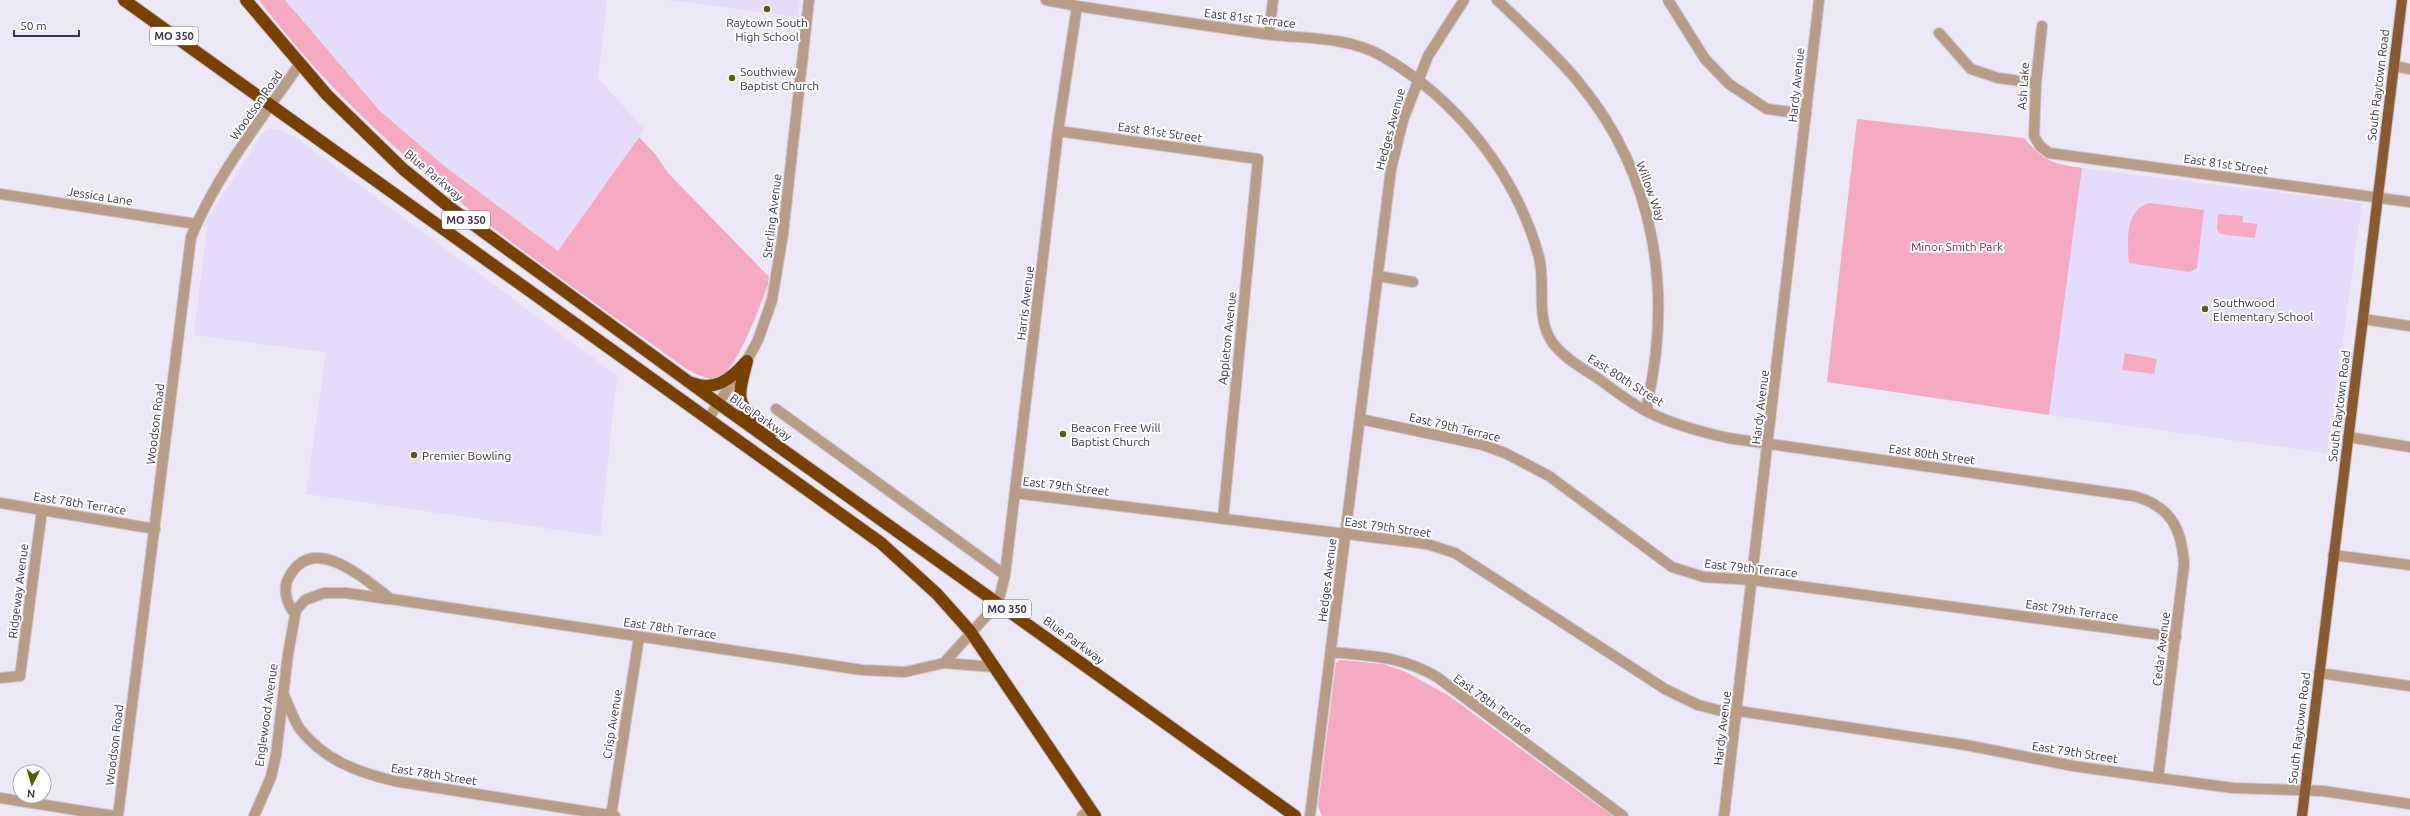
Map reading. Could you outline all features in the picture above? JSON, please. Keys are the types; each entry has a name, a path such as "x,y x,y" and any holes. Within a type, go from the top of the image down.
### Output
{"highway":[{"name":"MO 350","path":"124,0 881,543 937,594 970,631 1089,814"},
{"name":"Blue Parkway","path":"246,0 299,65 358,127 448,206 689,383 998,602 1295,816"},
{"path":"689,383 708,386 719,384 734,376 747,361"},
{"path":"747,361 739,390 741,403 746,411 777,436 799,460"}],"main road":[{"name":"South Raytown Road","path":"2302,816 2402,0"}],"street":[{"name":"Sterling Avenue","path":"708,419 747,361 764,324 778,272 809,0"},
{"name":"East 81st Terrace","path":"1046,0 1077,6 1269,34 1337,41 1357,45 1379,54 1417,80"},
{"path":"1269,34 1273,0"},
{"name":"Hedges Avenue","path":"1310,816 1332,652 1391,168 1403,120 1417,80 1428,56 1464,0"},
{"name":"Willow Way","path":"1497,0 1556,56 1581,84 1609,126 1634,176 1651,230 1659,286 1659,343 1647,404 1648,412"},
{"path":"1668,0 1705,59 1729,84 1767,109 1806,114"},
{"name":"Hardy Avenue","path":"1724,816 1753,580 1819,0"},
{"name":"Harris Avenue","path":"998,602 1005,575 1058,131 1077,6"},
{"name":"Ash Lake","path":"2040,146 2034,136 2036,83 2042,26"},
{"path":"1939,33 1970,69 1998,78 2036,83"},
{"name":"Woodson Road","path":"118,816 191,236 217,184 299,65"},
{"path":"2394,66 2410,69"},
{"name":"East 80th Street","path":"1417,80 1444,102 1472,131 1497,164 1514,195 1529,226 1540,260 1542,316 1553,342 1567,357 1648,412 1702,432 1768,443 2134,496 2157,505 2175,525"},
{"name":"East 81st Street","path":"1058,131 1261,157"},
{"name":"East 81st Street","path":"2040,146 2050,153 2410,202"},
{"name":"Appleton Avenue","path":"1223,519 1261,157"},
{"name":"Jessica Lane","path":"0,194 196,224"},
{"path":"1378,276 1414,282"},
{"path":"2363,319 2410,326"},
{"path":"776,409 1005,575"},
{"name":"East 79th Terrace","path":"1360,420 1483,445 1505,452 1549,476 1672,566 1704,577 1753,580 2176,637"},
{"path":"2348,437 2410,447"},
{"name":"East 79th Street","path":"1015,493 1426,544 1455,553 1665,689 1698,705 1737,713 1966,745 2073,766 2158,778 2233,788 2323,791 2410,804"},
{"name":"East 78th Terrace","path":"0,503 155,529"},
{"name":"Ridgeway Avenue","path":"0,678 20,676 42,510"},
{"name":"Cedar Avenue","path":"2158,778 2184,565 2182,541 2175,525"},
{"path":"2334,555 2410,565"},
{"name":"East 78th Terrace","path":"391,599 340,563 325,558 314,558 301,564 287,580 287,598 295,614 306,600 324,593 346,593 878,671 917,671 944,663 994,667"},
{"path":"944,663 970,631 998,602"},
{"name":"Englewood Avenue","path":"254,816 271,777 295,614"},
{"name":"Crisp Avenue","path":"612,816 638,637"},
{"name":"East 78th Terrace","path":"1332,652 1394,658 1419,666 1437,677 1623,816"},
{"path":"2319,673 2410,686"},
{"name":"East 78th Street","path":"284,695 299,728 318,749 337,762 365,774 402,783 612,816"},
{"path":"0,798 114,816"}],"shaded area":[{"path":"285,0 607,0 598,78 644,129 558,251 443,165 380,111"},
{"name":"Raytown South High School","path":"671,0 800,0 798,17"},
{"path":"268,128 279,130 295,137 617,376 600,536 306,494 326,353 338,354 194,335 207,227 204,224 264,131"},
{"name":"Southwood Elementary School","path":"2082,168 2362,203 2327,453 2049,415"}],"green space":[{"path":"259,0 285,0 380,111 443,165 558,251 639,137 656,155 669,174 769,277 768,284 754,321 740,351 725,373 717,378 713,378 698,375 688,370 515,244 459,201 405,156 353,108 305,56"},
{"name":"Minor Smith Park","path":"1857,119 2024,138 2043,157 2063,165 2082,168 2049,415 1827,382"},
{"path":"2150,203 2204,210 2197,268 2190,272 2129,263 2129,227 2136,212 2142,206"},
{"path":"2218,214 2243,216 2242,222 2257,224 2255,238 2220,234 2217,229"},
{"path":"2125,353 2157,359 2154,374 2122,370"},
{"path":"1340,660 1383,664 1406,672 1449,696 1600,807 1617,816 1322,816 1318,806 1336,663"}],"place":[{"name":"Raytown South High School","path":"767,9"},
{"name":"Southview Baptist Church","path":"732,78"},
{"name":"Southwood Elementary School","path":"2205,309"},
{"name":"Beacon Free Will Baptist Church","path":"1063,434"},
{"name":"Premier Bowling","path":"414,455"}]}
